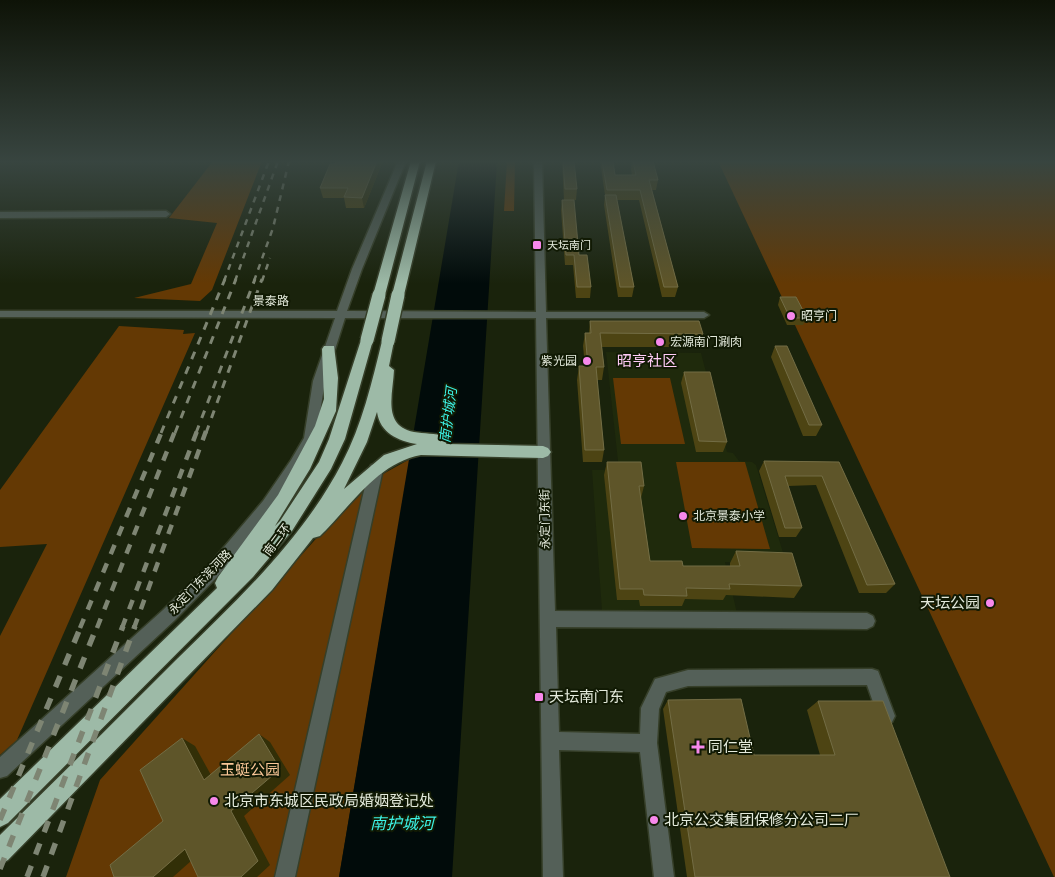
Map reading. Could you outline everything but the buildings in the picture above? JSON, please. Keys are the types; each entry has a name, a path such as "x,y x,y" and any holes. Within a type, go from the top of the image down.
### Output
{"highway":[{"name":"南二环","path":"0,815 247,571 286,526 325,465 340,430 405,202"},
{"name":"南二环","path":"0,852 266,584 298,546 346,472 368,420 422,202"},
{"path":"388,341 384,409 386,421 396,431 410,438 425,440 543,447"},
{"path":"190,628 275,516 296,482 330,407 331,374 329,349"},
{"path":"298,546 383,464 404,452 421,449 504,446"}],"street":[{"path":"342,314 385,202"},
{"name":"永定门东街","path":"539,202 553,877"},
{"path":"0,215 166,214"},
{"name":"景泰路","path":"0,314 704,315"},
{"name":"永定门东滨河路","path":"0,769 169,615 213,571 268,505 296,464 310,438 319,381 342,314"},
{"path":"285,877 383,464"},
{"path":"547,619 867,621"},
{"path":"664,877 648,743 650,708 662,685 688,678 872,678 892,732"},
{"path":"550,741 648,743"}],"shaded area":[{"name":"北京景泰小学","path":"606,352 701,353 727,452 733,453 739,461 752,462 756,465 786,562 725,562 737,613 602,611 592,470 619,470"}],"green space":[{"path":"181,202 246,202 212,290 200,301 134,298 191,284 217,223 169,218"},
{"path":"505,202 514,202 514,211 504,211"},
{"name":"天坛公园","path":"737,202 1055,202 1054,877"},
{"path":"119,326 184,330 183,334 195,333 17,740 0,755 0,636 47,544 0,547 0,490"},
{"path":"613,378 670,378 685,444 621,444"},
{"name":"玉蜓公园","path":"410,459 339,877 66,877 100,780 365,484"},
{"path":"676,462 745,462 770,549 692,548"}],"water":[{"name":"南护城河","path":"452,202 494,202 452,877 339,877"}],"railway":[{"path":"224,281 254,202"},
{"path":"235,281 263,202"},
{"path":"254,281 273,228 279,202"},
{"path":"262,281 270,258"},
{"path":"161,433 225,279"},
{"path":"175,433 236,279"},
{"path":"196,433 255,279"},
{"path":"206,433 262,279"},
{"path":"80,628 162,431"},
{"path":"97,628 175,431"},
{"path":"122,628 197,431"},
{"path":"134,628 206,431"},
{"path":"0,820 81,626"},
{"path":"0,869 97,626"},
{"path":"27,877 123,626"},
{"path":"43,877 135,626"}],"place":[{"name":"天坛南门","path":"537,245"},
{"name":"昭亨门","path":"791,316"},
{"name":"宏源南门涮肉","path":"660,342"},
{"name":"紫光园","path":"587,361"},
{"name":"北京景泰小学","path":"683,516"},
{"name":"天坛公园","path":"990,603"},
{"name":"天坛南门东","path":"539,697"},
{"name":"同仁堂","path":"698,747"},
{"name":"北京市东城区民政局婚姻登记处","path":"214,801"},
{"name":"北京公交集团保修分公司二厂","path":"654,820"}],"district":[{"name":"昭亨社区","path":"647,361"}]}
